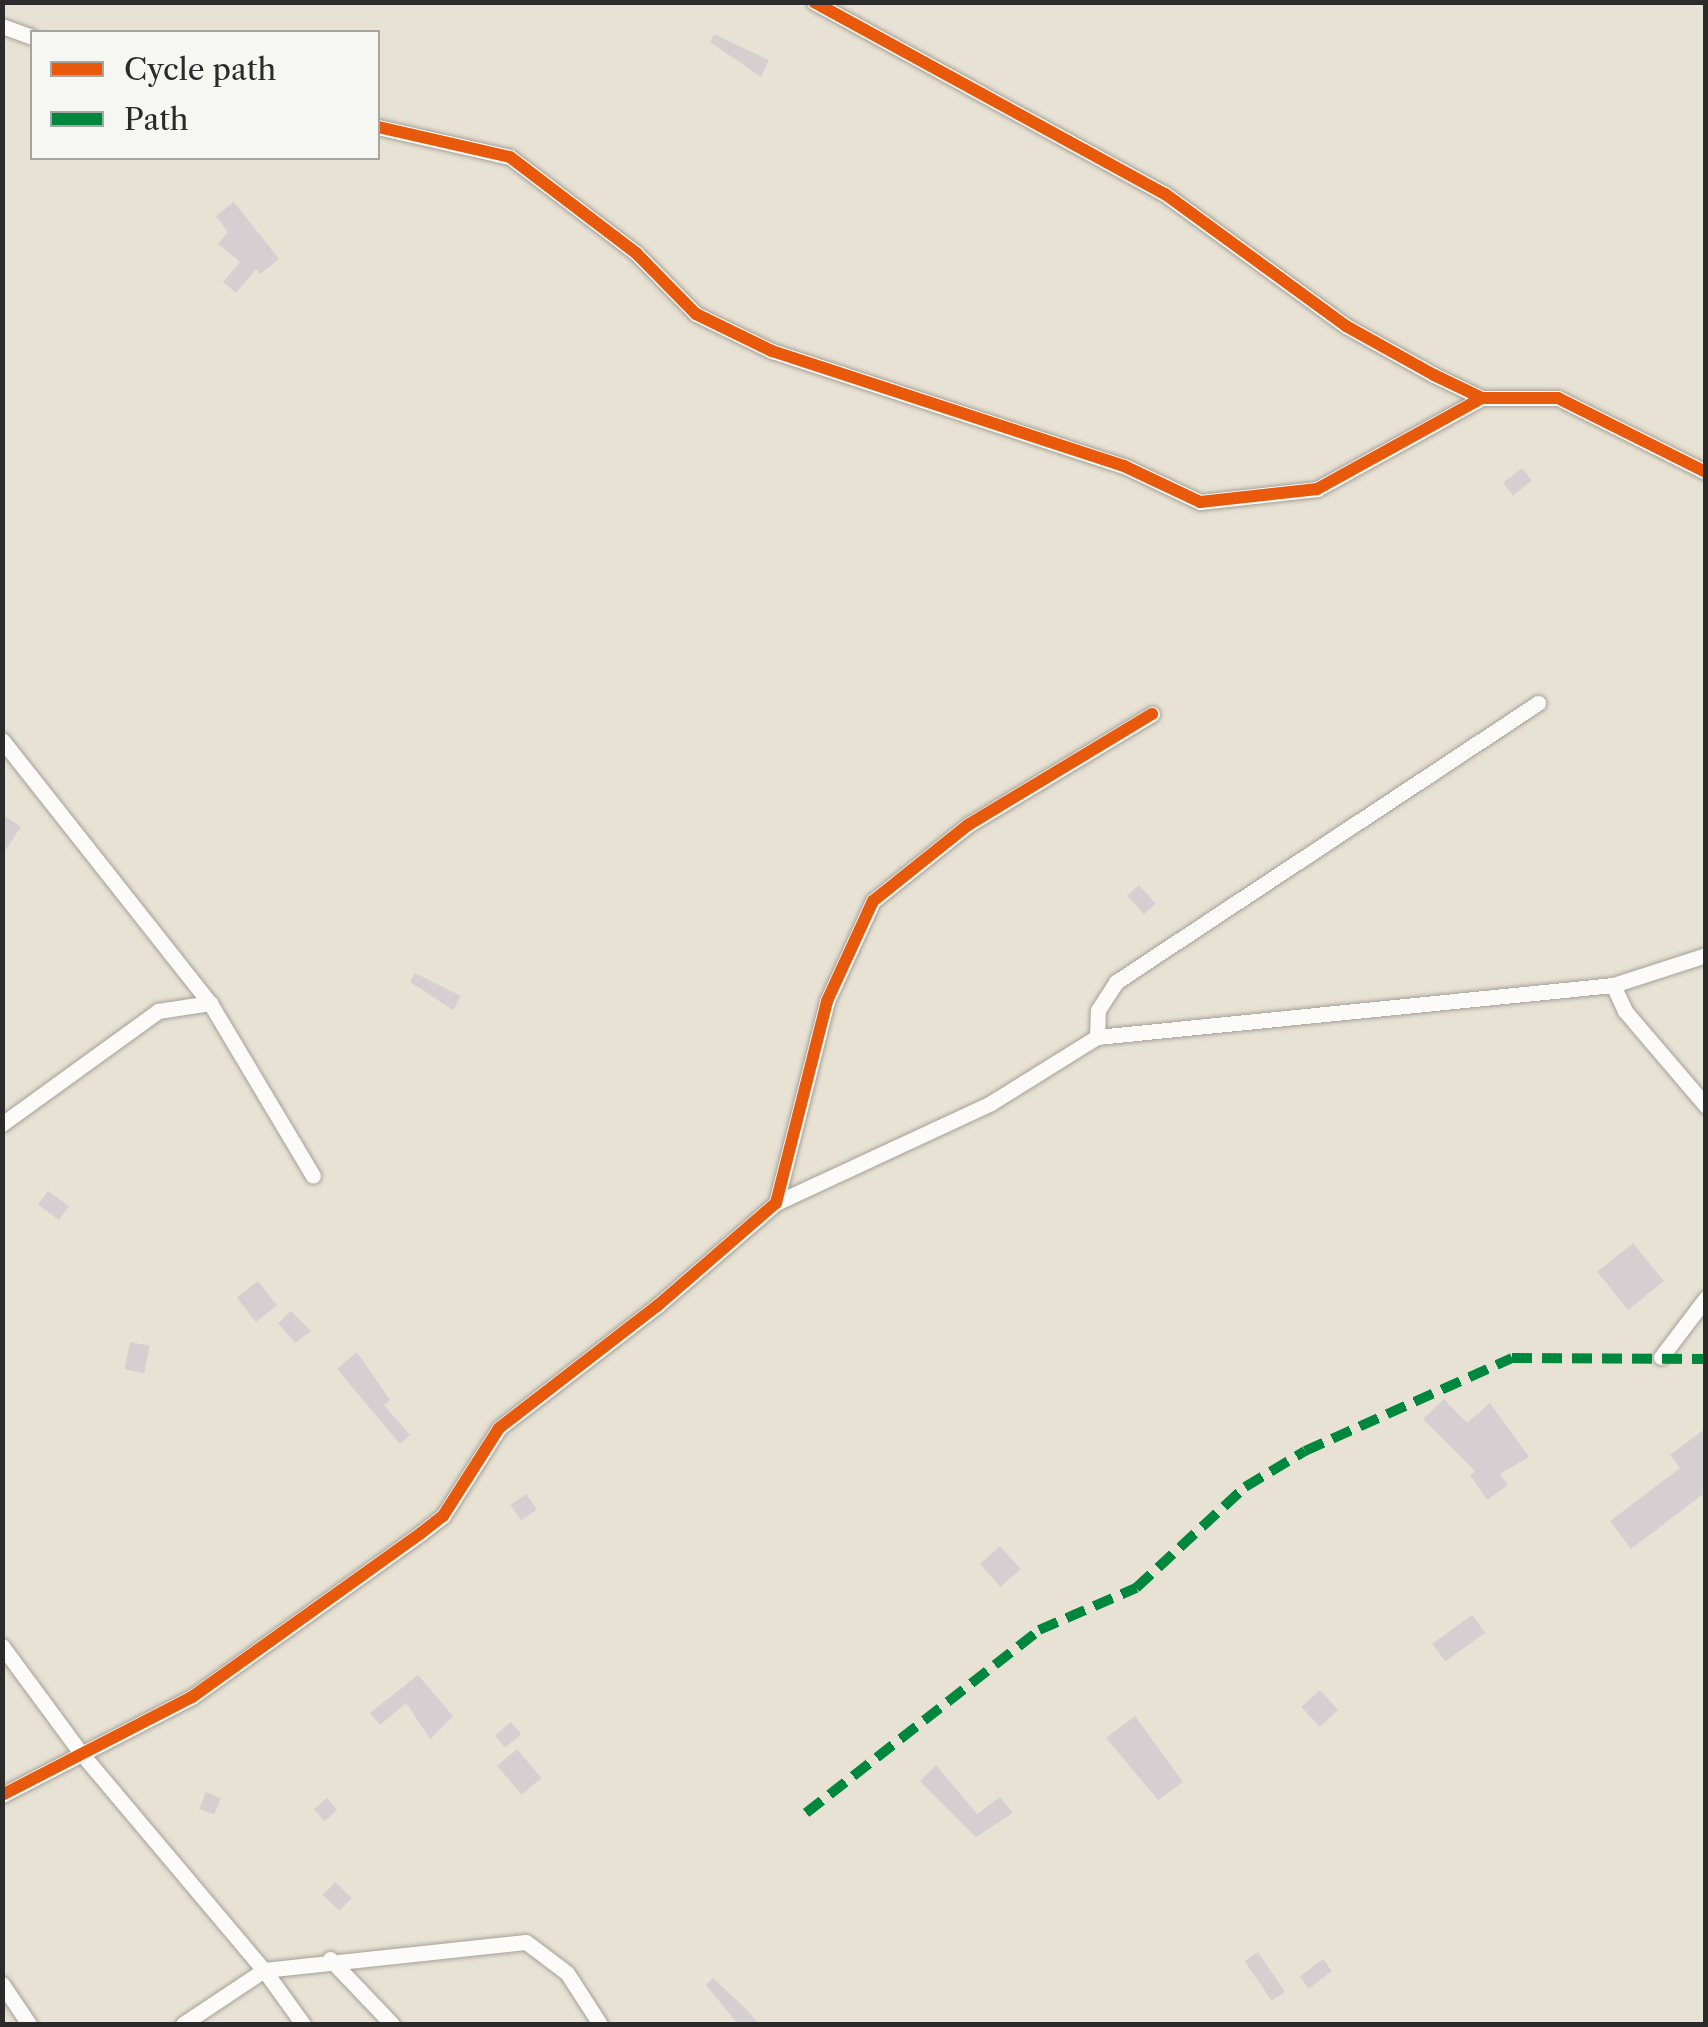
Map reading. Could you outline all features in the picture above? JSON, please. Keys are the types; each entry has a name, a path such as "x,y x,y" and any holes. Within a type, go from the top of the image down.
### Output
{"street":[{"path":"814,2 1165,194 1346,326 1482,398 1558,398 1706,472"},
{"path":"2,26 30,36"},
{"path":"380,127 510,157 636,253 696,314 772,352 1124,466 1200,502 1317,489 1482,398"},
{"path":"1096,1037 1098,1010 1116,982 1538,703"},
{"path":"776,1203 826,1001 873,902 968,825 1152,714"},
{"path":"2,740 210,1003 312,1176"},
{"path":"2,1795 192,1698 420,1533 442,1516 499,1428 658,1306 776,1203 991,1103 1096,1037 1613,985 1706,955"},
{"path":"1613,985 1625,1011 1706,1106"},
{"path":"2,1124 158,1011 210,1003"},
{"path":"1660,1357 1706,1298"},
{"path":"2,1646 81,1753 264,1970 302,2024"},
{"path":"183,2024 264,1970 330,1959 526,1942 567,1973 600,2024"},
{"path":"330,1959 392,2024"},
{"path":"2,1984 29,2024"}],"building":[{"path":"714,34 769,60 761,77 710,42"},
{"path":"234,202 279,259 260,274 256,269 236,293 223,282 240,262 218,244 228,232 216,216"},
{"path":"1522,468 1532,481 1513,495 1503,483"},
{"path":"2,814 21,827 2,855"},
{"path":"1139,885 1156,904 1144,914 1127,896"},
{"path":"415,973 461,996 453,1010 410,982"},
{"path":"48,1191 69,1206 59,1220 38,1205"},
{"path":"1633,1243 1664,1281 1628,1310 1597,1272"},
{"path":"258,1281 277,1305 256,1322 237,1298"},
{"path":"291,1311 311,1331 295,1343 278,1323"},
{"path":"130,1342 150,1346 144,1373 125,1369"},
{"path":"357,1352 390,1400 384,1405 410,1435 400,1444 337,1369"},
{"path":"1444,1399 1467,1423 1490,1403 1529,1457 1500,1474 1508,1485 1487,1500 1470,1475 1475,1471 1423,1419"},
{"path":"1706,1428 1706,1492 1631,1549 1610,1521 1680,1468 1670,1455"},
{"path":"526,1494 537,1510 521,1520 510,1505"},
{"path":"1000,1546 1021,1569 1001,1587 980,1564"},
{"path":"1472,1615 1485,1633 1445,1662 1432,1644"},
{"path":"418,1675 453,1716 430,1739 406,1703 380,1725 370,1713"},
{"path":"1320,1690 1338,1710 1319,1727 1301,1707"},
{"path":"1135,1716 1183,1782 1158,1800 1106,1738"},
{"path":"511,1722 521,1734 505,1748 495,1735"},
{"path":"517,1749 541,1778 522,1795 497,1766"},
{"path":"936,1765 977,1814 1000,1797 1013,1813 976,1837 920,1781"},
{"path":"206,1792 221,1798 214,1815 199,1809"},
{"path":"327,1798 337,1810 324,1821 314,1809"},
{"path":"335,1882 352,1898 340,1911 323,1895"},
{"path":"1258,1952 1285,1992 1272,2001 1245,1961"},
{"path":"1323,1959 1332,1971 1309,1988 1300,1976"},
{"path":"713,1978 759,2024 738,2024 706,1985"}],"marked path":[{"path":"806,1813 1039,1630 1136,1588 1245,1487 1305,1451 1512,1358 1706,1359"}],"cycle path":[{"path":"814,2 1165,194 1346,326 1434,375 1482,398 1558,398 1706,472"},
{"path":"380,127 510,157 636,253 696,314 772,351 1124,466 1200,502 1317,489 1482,398"},
{"path":"2,1795 192,1697 421,1533 443,1516 499,1428 657,1306 776,1203 827,1001 873,901 968,825 1152,714"}]}
